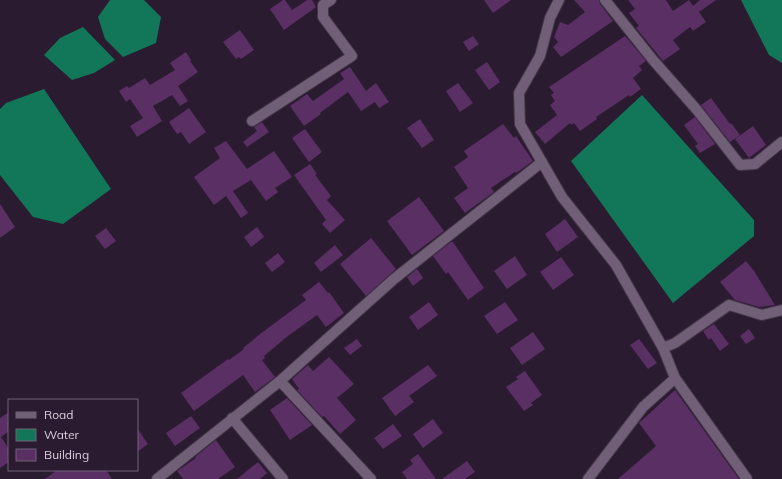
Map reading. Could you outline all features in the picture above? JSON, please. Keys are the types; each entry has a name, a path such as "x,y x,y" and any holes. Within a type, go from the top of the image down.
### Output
{"street":[{"path":"252,122 352,56 323,17 323,5 331,0"},
{"path":"558,0 550,18 540,56 519,93 520,124 562,197 616,265 663,348 675,378 747,479"},
{"path":"605,0 653,60 697,110 740,165 755,164 782,142"},
{"path":"157,479 280,381 394,279 542,162"},
{"path":"663,348 675,343 729,305 762,315 782,310"},
{"path":"280,381 370,479"},
{"path":"588,479 644,408 672,381"},
{"path":"232,418 283,479"}],"water":[{"path":"110,0 144,0 161,17 156,43 123,57 105,39 98,17"},
{"path":"741,0 782,0 782,63 769,55"},
{"path":"83,27 115,60 94,73 72,80 44,55 60,38"},
{"path":"44,89 111,189 63,224 33,217 0,175 0,109 6,103"},
{"path":"642,95 754,220 754,236 673,303 571,161"}],"building":[{"path":"285,0 292,10 307,0 312,0 316,7 284,30 270,9"},
{"path":"484,0 511,0 493,13"},
{"path":"574,0 599,0 600,4 613,21 561,57 553,47 558,42 554,37 560,22 568,25 585,12"},
{"path":"628,0 666,0 673,11 689,0 693,6 700,0 716,0 699,12 706,22 693,31 690,27 673,40 680,49 663,61 636,28 639,26 629,13 635,9"},
{"path":"240,30 254,50 241,59 239,57 236,59 223,42"},
{"path":"473,36 479,44 469,51 463,42"},
{"path":"625,36 646,61 639,66 642,70 633,78 641,89 630,97 629,95 596,117 597,119 580,131 574,123 571,125 570,123 545,144 535,132 557,115 550,105 555,101 551,95 554,93 549,87"},
{"path":"186,52 191,60 190,61 198,72 178,86 188,101 180,106 172,95 153,106 162,121 137,137 130,126 143,118 130,99 126,102 119,91 127,86 129,88 145,78 150,85 175,70 170,63"},
{"path":"487,62 500,82 489,90 475,70"},
{"path":"350,67 366,91 376,83 389,102 379,108 375,102 361,111 348,92 304,126 290,106 307,94 313,101 344,79 340,73"},
{"path":"458,83 473,103 460,112 446,91"},
{"path":"711,98 740,135 730,142 701,105"},
{"path":"189,108 206,132 189,144 181,132 177,134 169,122"},
{"path":"695,117 715,144 700,153 695,146 698,144 684,125"},
{"path":"420,119 434,140 422,148 407,128"},
{"path":"262,122 269,132 247,147 243,142 257,131 254,127"},
{"path":"503,124 514,138 516,136 533,161 491,188 494,192 465,213 454,198 468,188 454,167 468,157 464,151"},
{"path":"753,126 766,145 749,158 735,139"},
{"path":"305,129 322,152 309,162 292,138"},
{"path":"226,141 247,169 274,151 292,177 275,188 278,192 266,201 251,180 233,191 248,213 241,218 226,196 214,205 194,177 220,158 214,148"},
{"path":"310,164 317,174 315,175 331,196 327,200 345,220 330,233 322,224 326,220 294,175"},
{"path":"419,197 444,231 412,255 387,221"},
{"path":"0,204 15,227 0,238"},
{"path":"565,219 578,237 557,252 545,234"},
{"path":"257,227 264,237 251,247 244,237"},
{"path":"106,228 116,241 105,249 95,236"},
{"path":"371,238 396,269 366,296 340,264"},
{"path":"453,242 484,288 468,300 448,272 446,274 433,256"},
{"path":"335,245 343,255 321,272 314,263"},
{"path":"278,253 285,262 272,272 265,263"},
{"path":"515,256 527,275 507,289 494,271"},
{"path":"561,257 574,275 553,290 540,272"},
{"path":"746,261 775,305 759,307 735,300 720,282"},
{"path":"417,269 423,278 413,286 407,277"},
{"path":"319,282 328,293 329,292 344,313 326,327 317,315 264,356 265,358 262,360 275,377 255,392 243,375 194,411 181,393 244,349 243,348 264,331 306,300 302,295"},
{"path":"429,302 438,315 418,330 409,317"},
{"path":"505,302 518,320 497,334 484,316"},
{"path":"714,324 729,344 720,351 711,338 709,340 703,331"},
{"path":"749,329 755,338 746,344 740,336"},
{"path":"533,332 545,349 522,365 510,348"},
{"path":"357,339 362,346 350,355 344,348"},
{"path":"639,339 657,363 648,369 630,345"},
{"path":"329,357 354,384 337,398 356,420 340,434 297,390 299,389 292,379 308,365 313,371"},
{"path":"428,365 437,376 409,396 414,402 395,416 382,398"},
{"path":"525,371 542,395 531,403 533,405 524,411 506,387 518,379 516,377"},
{"path":"675,390 739,479 618,479 656,446 639,423"},
{"path":"287,398 312,425 290,440 270,410"},
{"path":"8,413 8,432 1,437 8,448 8,463 0,468 0,418"},
{"path":"191,416 200,428 175,446 166,433"},
{"path":"433,419 443,433 423,448 413,434"},
{"path":"393,424 402,436 383,449 374,438"},
{"path":"138,429 148,444 138,451"},
{"path":"216,440 235,467 218,479 183,479 177,471 196,458 195,457"},
{"path":"418,454 436,479 407,479 402,472 413,464 410,460"},
{"path":"467,461 475,472 465,479 442,479"},
{"path":"258,462 267,473 260,479 237,479"},
{"path":"56,471 107,471 112,479 45,479"}]}
